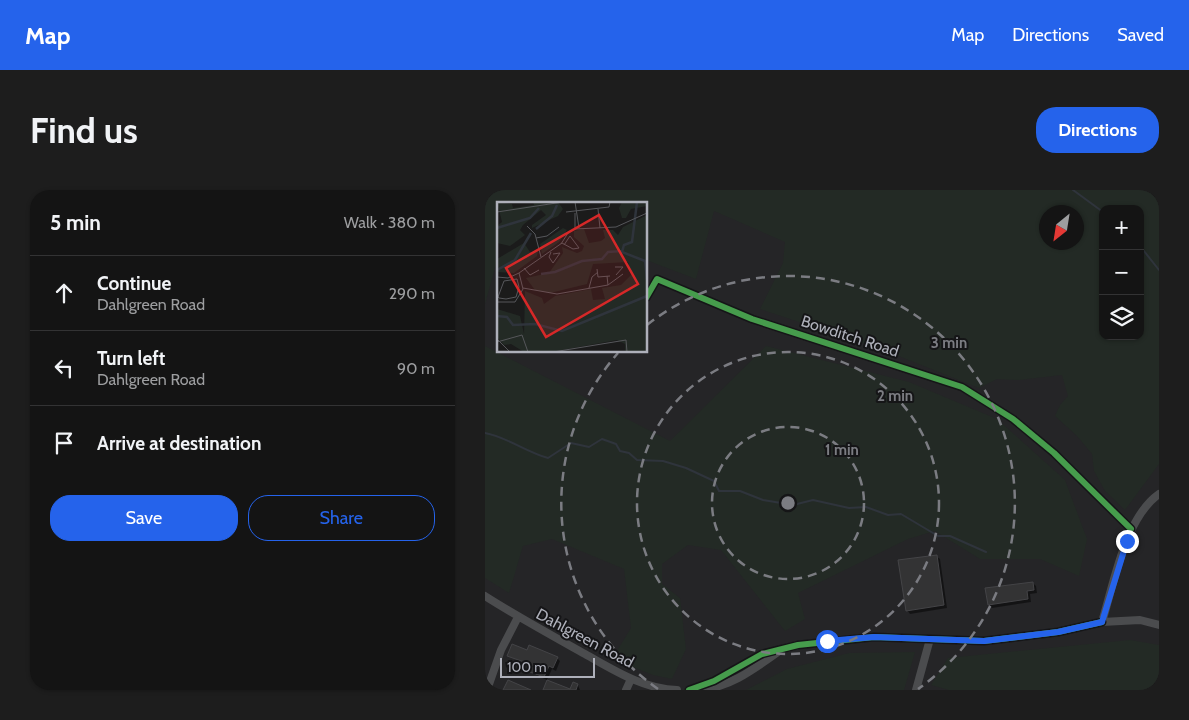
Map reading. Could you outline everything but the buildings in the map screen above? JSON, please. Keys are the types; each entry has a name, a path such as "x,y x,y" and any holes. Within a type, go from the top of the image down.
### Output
{"street":[{"name":"Bowditch Road","path":"647,296 657,279 752,319 962,387 1013,419 1054,452 1131,529"},
{"path":"1102,622 1131,529 1144,507 1159,494"},
{"name":"Dahlgreen Road","path":"485,596 518,618 631,679 657,688 677,690"},
{"path":"487,690 501,650 518,618"},
{"path":"689,690 714,681 762,654 783,648 827,641 874,637 984,641 1058,632 1102,622 1140,620 1159,625"},
{"path":"916,690 930,639"},
{"path":"693,690 712,689 726,684 751,670 783,648"},
{"path":"627,690 631,679"}],"shaded area":[{"path":"485,190 1159,190 1159,690 485,690"},
{"path":"485,190 1159,190 1159,464 1125,510 1105,491 1094,471 1092,454 1077,436 1055,416 1060,405 1068,396 1062,375 1019,380 997,379 979,388 881,349 760,309 783,263 785,242 714,211 696,279 647,260 647,202 497,202 497,264 485,304"},
{"path":"485,346 670,441 766,346 909,382 997,419 1065,480 1087,539 1079,576 1040,559 980,559 935,531 908,539 798,593 805,619 785,631 721,550 688,545 662,564 662,584 680,598 686,649 672,679 653,675 612,659 631,628 624,569 552,539 523,546 509,593 485,578"},
{"path":"1130,640 1159,645 1159,690 949,690 931,685 948,658"},
{"path":"915,652 904,690 746,690 787,669 849,653"}],"waterway":[{"path":"1073,190 1099,209"},
{"path":"1143,250 1159,270"},
{"path":"485,433 548,458 571,443 589,447 602,439 616,444 620,451 629,453 637,460 663,461 686,468 714,481 719,491 740,491 763,500 793,505 813,500 849,508 866,507 888,515 901,514 938,536 950,536 986,552"}],"cycle path":[{"path":"647,296 657,279 752,319 962,387 1013,419 1054,453 1131,529"},
{"path":"689,690 714,681 762,654 798,645 874,637 984,641 1058,632 1102,622"}],"route":[{"path":"827,641 874,637 984,641 1058,632 1102,622 1127,541"}]}
